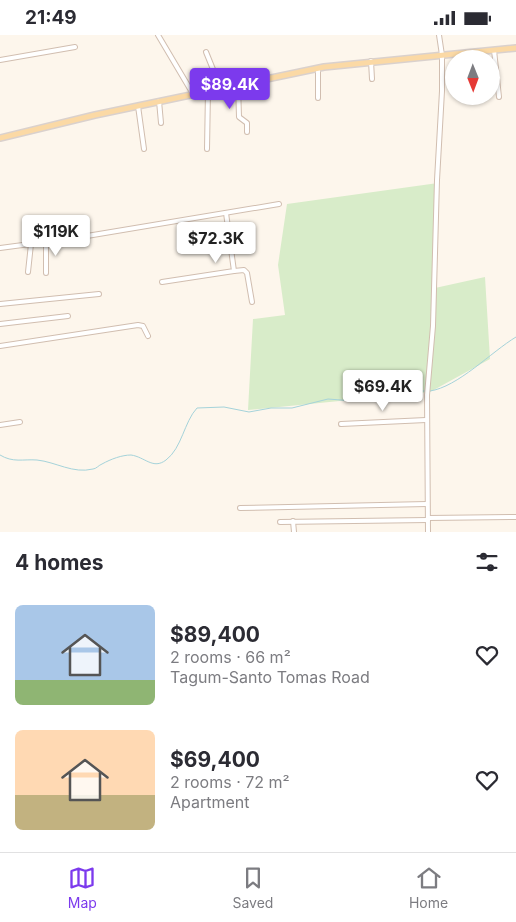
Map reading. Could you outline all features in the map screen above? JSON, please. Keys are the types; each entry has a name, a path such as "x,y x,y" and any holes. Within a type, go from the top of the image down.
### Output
{"main road":[{"path":"494,50 516,48"},
{"path":"0,138 159,101 318,68 370,61 445,55"}],"street":[{"path":"158,35 193,94"},
{"path":"428,532 426,420 433,326 442,55 439,35"},
{"path":"0,60 75,47"},
{"path":"206,52 221,89"},
{"path":"370,61 372,79"},
{"path":"318,68 318,98"},
{"path":"238,85 239,117 247,123 247,132"},
{"path":"207,149 208,91"},
{"path":"159,101 161,123"},
{"path":"138,106 144,149"},
{"path":"0,248 279,204"},
{"path":"226,213 234,271"},
{"path":"46,241 46,273"},
{"path":"28,272 31,244"},
{"path":"162,282 244,270 247,273 252,302"},
{"path":"0,304 99,294"},
{"path":"0,324 68,316"},
{"path":"0,345 138,325 143,326 148,336"},
{"path":"341,424 426,420"},
{"path":"0,425 20,422"},
{"path":"240,508 427,504"},
{"path":"280,522 516,517"},
{"path":"293,521 294,532"}],"green space":[{"path":"438,183 435,288 485,277 490,359 430,392 248,410 253,319 285,315 278,265 287,204"}],"waterway":[{"path":"430,391 452,383 516,337"},
{"path":"0,455 14,460 44,461 78,470 94,469 113,459 128,455 157,464 166,460 176,449 189,420 197,408 224,407 249,412 271,408 292,408 328,399 354,401 385,391 425,391"}]}
